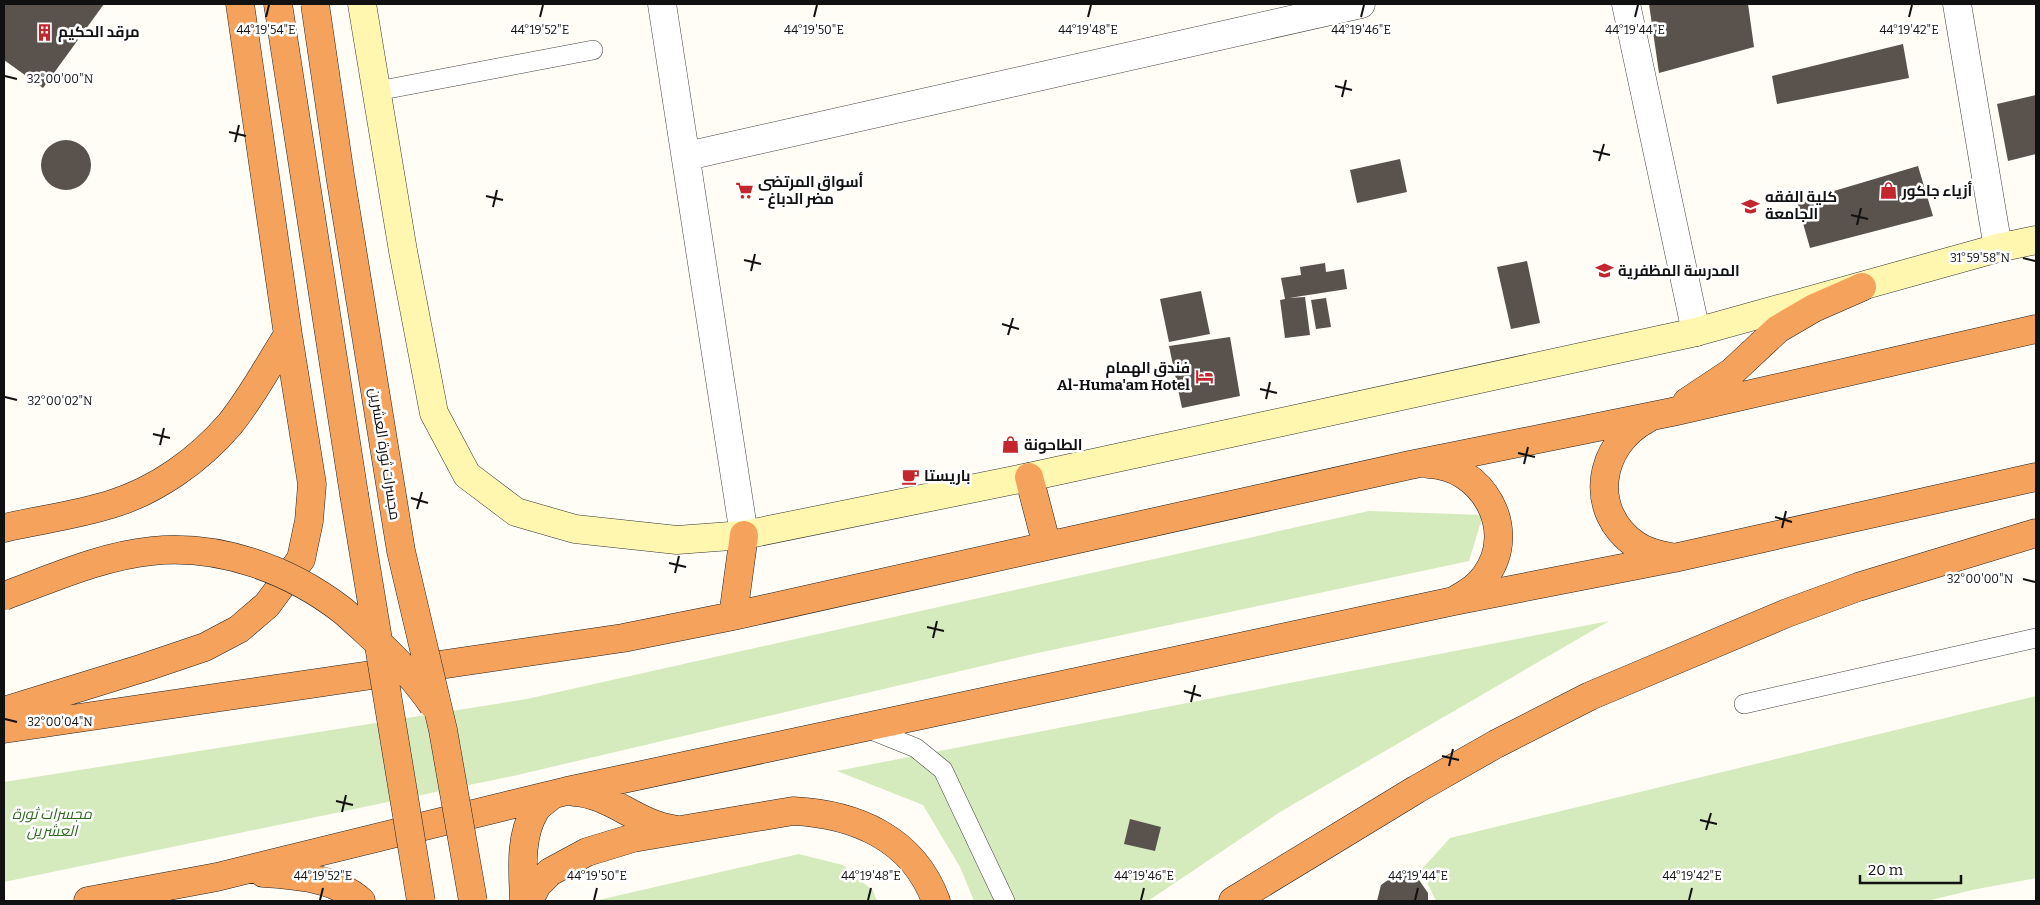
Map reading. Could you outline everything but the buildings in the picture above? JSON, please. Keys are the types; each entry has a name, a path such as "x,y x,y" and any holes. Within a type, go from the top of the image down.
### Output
{"highway":[{"path":"4,711 205,647 239,629 267,605 301,559 309,521 312,484 240,4"},
{"path":"278,4 354,494 421,901"},
{"name":"مجسرات ثورة العشرين","path":"315,4 401,550 443,730 473,901"},
{"path":"1674,558 1655,554 1636,545 1621,532 1610,515 1605,496 1606,469 1610,456 1620,439 1635,425 1662,414 1732,372 1778,329 1814,308 1862,287"},
{"path":"4,729 623,638 733,616 1410,466 1662,414 2036,329"},
{"path":"4,528 112,504 146,490 177,472 206,450 230,423 288,334"},
{"path":"1410,466 1431,464 1452,468 1471,478 1486,494 1495,513 1499,534 1496,555 1487,575 1472,591 1454,601"},
{"path":"1029,477 1047,546"},
{"path":"88,901 217,877 560,793 1454,601 1674,558 2036,477"},
{"path":"1234,901 1417,789 1496,744 1590,696 1701,648 1849,590 2036,533"},
{"path":"733,616 744,535"},
{"path":"4,596 124,555 182,549 239,559 292,579 342,610 387,651 420,686 434,706 443,730"},
{"path":"452,776 483,901"},
{"path":"524,901 526,831 535,810 560,793 587,792 608,800 644,821 662,827 682,830"},
{"path":"529,901 538,885 550,872 587,852 633,838 769,814 801,812 825,814 860,824 885,837 912,859 923,874 936,901"},
{"path":"217,877 262,873 295,875 330,883 362,901"}],"main road":[{"path":"362,4 403,251 434,412 467,475 516,512 576,529 677,540 744,535 1029,477 1696,332 1998,248 2036,240"}],"street":[{"path":"662,4 687,156 744,535"},
{"path":"687,156 1361,4"},
{"path":"1626,4 1696,332"},
{"path":"1958,4 1998,248"}],"lane":[{"path":"377,91 593,50"},
{"path":"1744,704 2036,638"},
{"path":"864,727 916,748 943,770 1005,901"}],"green space":[{"name":"مجسرات ثورة العشرين","path":"1369,511 1483,515 1469,561 1033,654 513,776 4,882 4,782 527,699"},
{"path":"1609,621 1280,812 1148,901 974,901 960,867 923,805 837,771"},
{"path":"2036,696 2036,878 1927,901 1436,901 1421,870 1450,838"},
{"path":"799,854 843,865 873,891 877,901 594,901"}],"place":[{"name":"مرقد الحكيم","path":"44,32"},
{"name":"أسواق المرتضى - مضر الدباغ","path":"744,191"},
{"name":"أزياء جاكور","path":"1888,191"},
{"name":"كلية الفقه الجامعة","path":"1751,206"},
{"name":"المدرسة المظفرية","path":"1604,271"},
{"name":"فندق الهمام Al-Huma'am Hotel","path":"1204,377"},
{"name":"الطاحونة","path":"1010,445"},
{"name":"باريستا","path":"910,476"}]}
